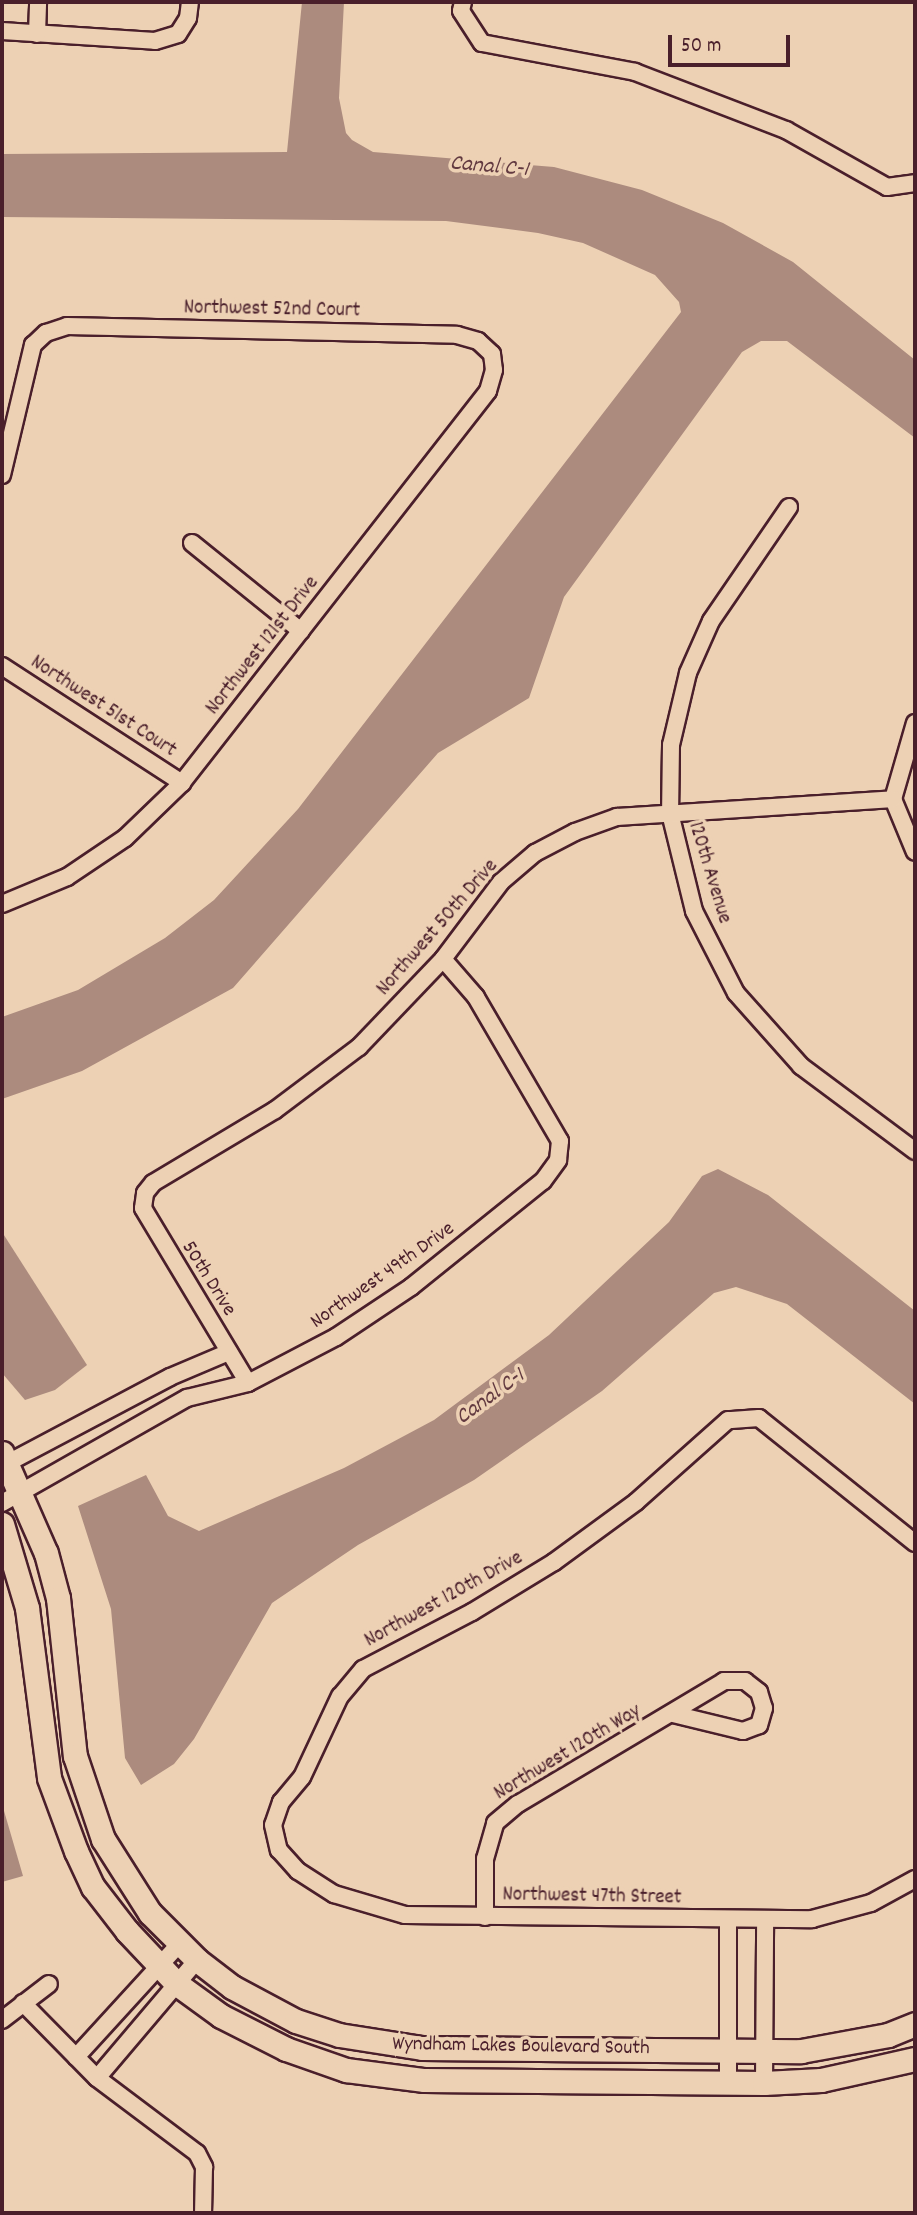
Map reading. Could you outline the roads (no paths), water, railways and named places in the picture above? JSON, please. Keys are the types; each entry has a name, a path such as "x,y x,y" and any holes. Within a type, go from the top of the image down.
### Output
{"street":[{"path":"37,34 38,2"},
{"path":"2,31 155,41 178,34 188,18 190,2"},
{"path":"463,2 461,11 469,28 482,43 635,72 708,97 786,130 887,187 914,185"},
{"name":"Northwest 52nd Court","path":"2,475 33,345 46,333 66,326 457,335 478,341 492,354"},
{"name":"Northwest 121st Drive","path":"2,904 86,864 125,838 182,783 488,391 495,370 492,354"},
{"name":"120th Avenue","path":"789,507 711,621 688,674 671,744 670,813 694,911 736,993 802,1066 915,1151"},
{"path":"192,543 301,631"},
{"name":"Northwest 51st Court","path":"2,666 182,783"},
{"path":"915,723 893,799 915,852"},
{"name":"Northwest 50th Drive","path":"145,1193 153,1183 275,1110 359,1047 443,959 501,882 535,853 617,817 893,799"},
{"name":"Northwest 49th Drive","path":"12,1498 187,1398 248,1383 336,1337 411,1287 543,1181 558,1160 560,1141 529,1082 476,997 443,959"},
{"name":"50th Drive","path":"145,1193 143,1208 155,1233 248,1383"},
{"path":"4,1461 170,1377 229,1352"},
{"name":"Northwest 120th Drive","path":"279,1850 273,1825 281,1802 302,1777 340,1696 363,1669 472,1612 554,1562 636,1502 728,1420 743,1416 759,1418 915,1543"},
{"name":"Wyndham Lakes Boulevard South","path":"4,1461 12,1498 58,1598 70,1724 82,1782 103,1839 123,1874 180,1943 232,1987 296,2021 376,2044 764,2051 831,2048 915,2024"},
{"name":"Wyndham Lakes Boulevard South","path":"2,1524 27,1608 42,1741 63,1820 93,1887 158,1966 220,2016 286,2049 346,2070 424,2080 821,2080 915,2059"},
{"name":"Northwest 120th Way","path":"485,1917 485,1859 495,1823 518,1804 673,1714 724,1681 745,1681 759,1692 764,1708 759,1725 743,1731 673,1714"},
{"name":"Northwest 47th Street","path":"279,1850 298,1871 334,1894 405,1915 812,1919 871,1902 915,1879"},
{"path":"728,1919 728,2082"},
{"path":"764,2082 765,1920"},
{"path":"76,2057 180,1943"},
{"path":"97,2078 197,1960"},
{"path":"2,2020 49,1984"},
{"path":"23,2003 97,2078 197,2153 204,2167 203,2213"}],"water":[{"name":"Canal C-1","path":"302,2 344,2 339,98 346,133 352,140 373,152 554,167 642,190 723,223 793,262 915,360 915,438 787,341 761,341 742,352 564,597 529,698 438,753 233,988 82,1071 2,1099 2,1017 78,990 165,938 214,900 298,809 681,312 679,302 655,275 583,243 538,233 446,221 2,217 2,154 287,152"},
{"name":"Canal C-1","path":"718,1169 768,1195 915,1311 915,1404 787,1304 736,1287 714,1293 602,1391 474,1480 358,1545 272,1603 194,1739 174,1764 141,1785 125,1758 111,1609 78,1506 146,1475 168,1516 199,1531 344,1468 434,1420 549,1335 669,1222 702,1176"},
{"path":"2,1232 87,1365 55,1390 25,1400 2,1373"},
{"path":"2,1804 23,1876 2,1882"}]}
